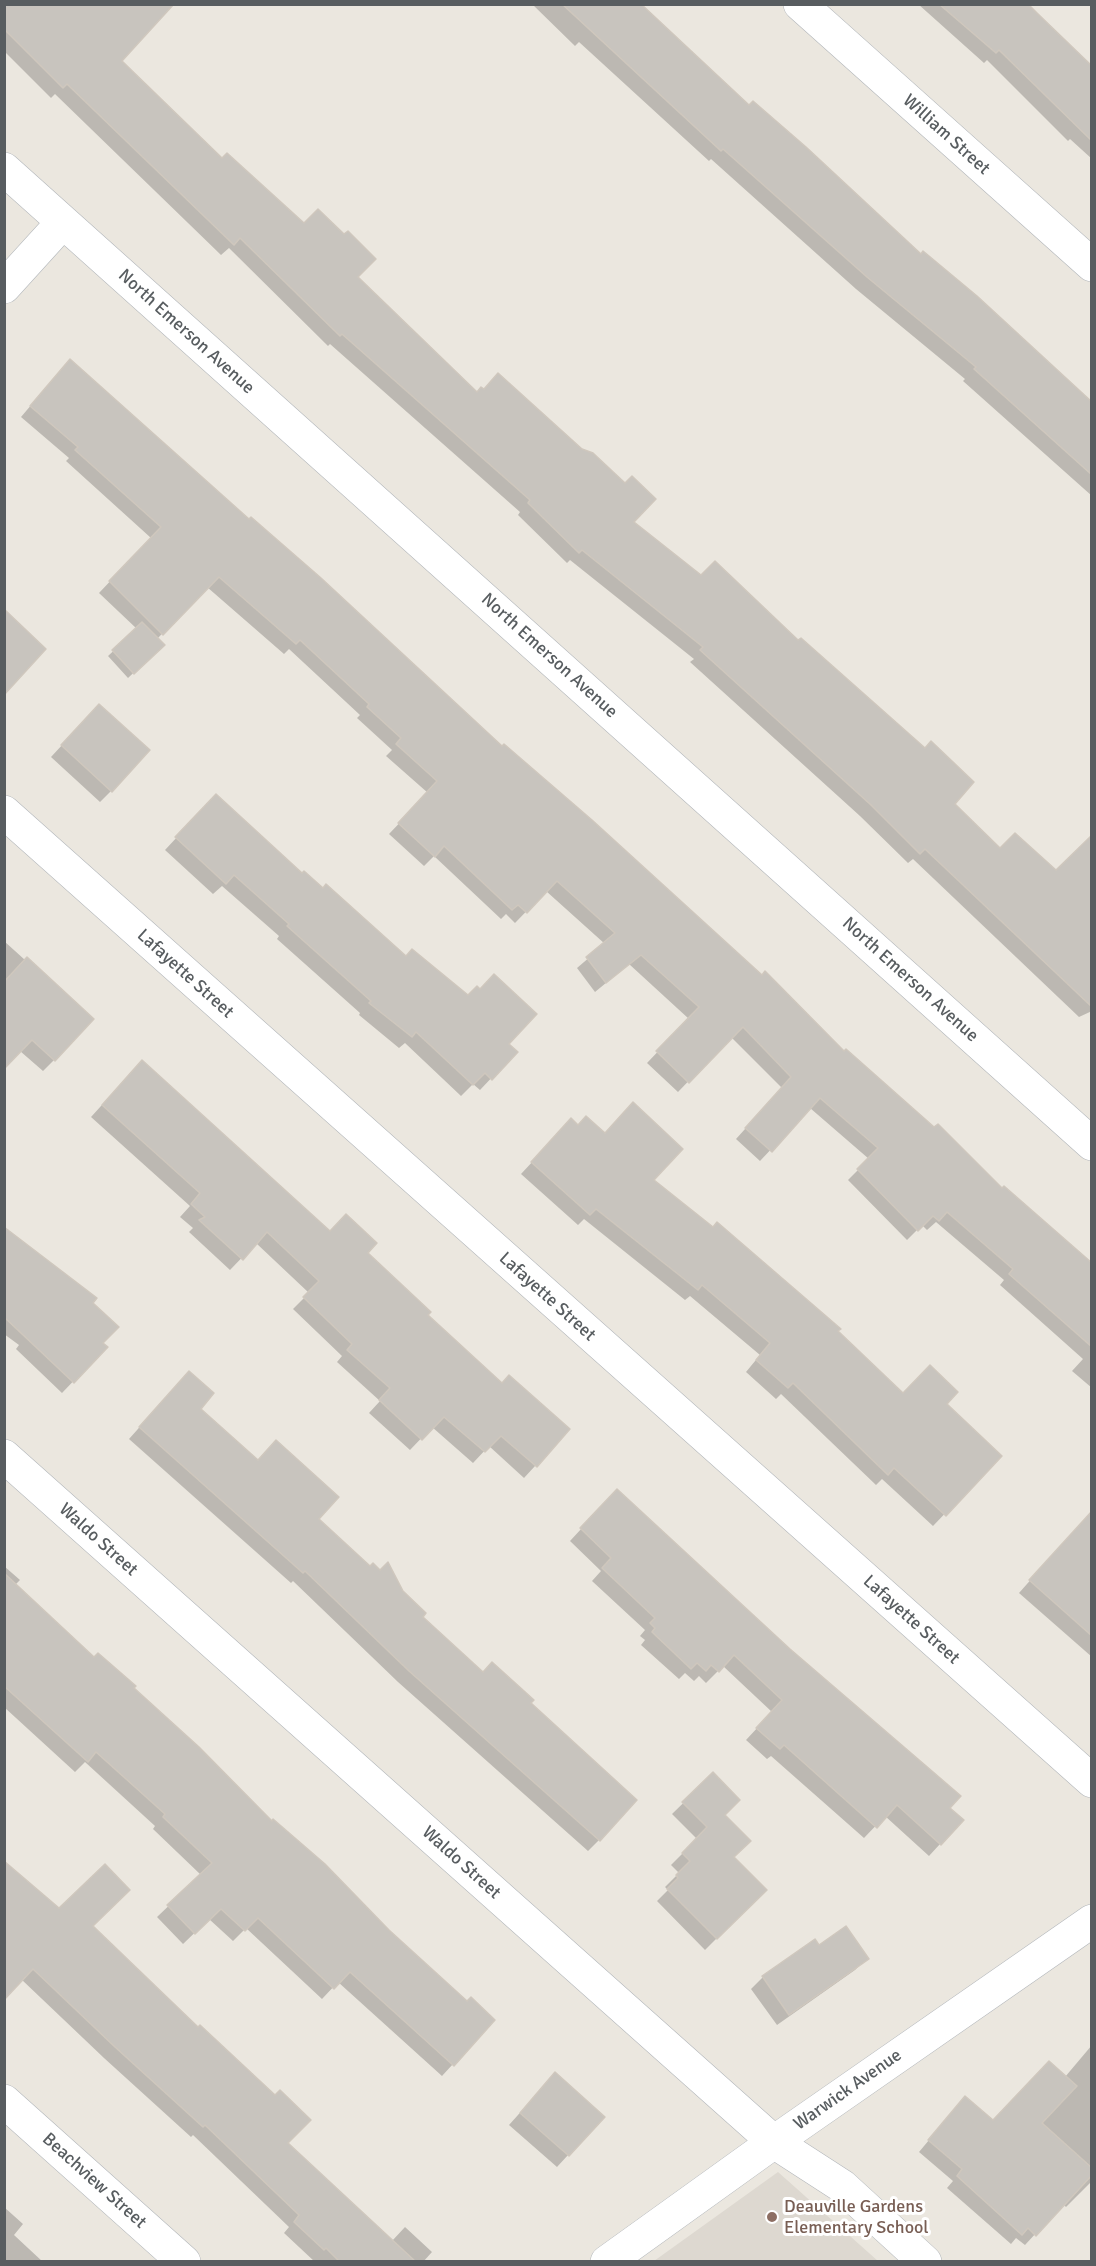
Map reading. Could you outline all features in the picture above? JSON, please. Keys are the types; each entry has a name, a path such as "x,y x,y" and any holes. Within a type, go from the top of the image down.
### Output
{"street":[{"name":"William Street","path":"800,4 1092,265"},
{"name":"North Emerson Avenue","path":"4,169 1092,1144"},
{"path":"4,287 63,222"},
{"name":"Lafayette Street","path":"4,812 1092,1781"},
{"name":"Waldo Street","path":"4,1456 774,2142 842,2186 925,2262"},
{"name":"Warwick Avenue","path":"608,2262 774,2142 1092,1921"},
{"name":"Beachview Street","path":"4,2101 184,2262"}],"shaded area":[{"name":"Deauville Gardens Elementary School","path":"778,2172 878,2261 654,2261"}],"building":[{"path":"4,4 174,4 122,61 222,158 227,153 304,223 318,209 344,234 348,231 376,259 358,277 477,392 481,387 484,389 498,373 582,449 593,453 625,483 632,476 656,499 634,522 701,575 715,561 798,640 801,638 925,748 931,741 974,782 955,804 1000,848 1015,833 1056,870 1092,835 1092,1007 925,849 920,854 871,805 700,650 703,647 582,550 579,553 528,503 530,500 342,334 340,336 240,238 234,245 67,84 63,88 4,29"},
{"path":"562,4 641,4 749,105 753,101 921,254 923,251 977,296 1092,402 1092,475 974,369 976,367 867,277 723,149 721,151"},
{"path":"939,4 1028,4 1092,66 1092,141 999,50 996,53"},
{"path":"70,359 249,519 251,517 321,578 502,746 504,744 592,820 762,975 765,971 844,1051 846,1049 934,1127 938,1124 1002,1188 1004,1186 1092,1263 1092,1347 1009,1274 1013,1269 947,1212 939,1221 933,1216 918,1231 857,1169 878,1148 820,1098 772,1152 745,1128 791,1077 743,1027 689,1083 656,1051 699,1007 641,955 606,983 586,957 615,933 557,881 527,913 518,905 512,910 444,846 435,857 398,823 437,781 396,744 401,738 367,707 369,704 300,640 296,644 219,577 163,635 109,581 161,527 75,450 78,447 30,406"},
{"path":"4,609 46,649 4,695"},
{"path":"142,622 165,645 134,674 112,650"},
{"path":"99,704 150,750 112,792 61,745"},
{"path":"216,794 302,873 304,871 323,888 326,884 406,956 412,949 468,995 477,986 480,989 494,974 537,1014 509,1044 518,1052 492,1080 485,1073 473,1085 416,1032 412,1037 369,1003 371,1001 234,875 226,884 175,837"},
{"path":"27,957 94,1019 55,1061 32,1040 4,1069 4,982"},
{"path":"142,1060 330,1231 346,1214 377,1243 368,1253 431,1312 428,1315 502,1383 509,1375 570,1429 537,1467 501,1436 485,1452 444,1417 422,1440 379,1400 390,1388 347,1350 352,1344 303,1297 319,1281 267,1232 243,1260 199,1220 205,1217 191,1204 200,1193 102,1105"},
{"path":"633,1102 683,1149 654,1180 713,1227 717,1222 841,1329 838,1331 903,1393 930,1365 958,1392 947,1404 1002,1456 946,1516 894,1468 888,1475 793,1383 788,1388 756,1360 770,1343 702,1285 698,1290 596,1209 590,1215 531,1162 571,1118 578,1125 586,1116 605,1133"},
{"path":"4,1227 97,1298 93,1303 119,1327 103,1343 108,1347 74,1383 4,1317"},
{"path":"189,1371 214,1393 201,1409 258,1460 276,1440 339,1497 319,1519 370,1566 373,1563 380,1570 388,1562 403,1591 426,1613 423,1617 483,1672 492,1662 534,1700 531,1703 637,1800 600,1841 409,1671 305,1571 303,1573 139,1427"},
{"path":"617,1489 790,1649 961,1796 950,1808 964,1820 941,1845 897,1805 877,1828 784,1745 780,1749 756,1728 782,1700 734,1655 719,1672 711,1665 706,1671 697,1663 691,1669 652,1632 655,1628 650,1623 655,1618 602,1568 611,1558 580,1528"},
{"path":"1092,1511 1092,1636 1029,1580"},
{"path":"4,1573 94,1657 98,1653 136,1686 134,1688 199,1747 272,1821 273,1819 325,1864 389,1930 467,2001 471,1997 495,2020 454,2066 350,1972 334,1989 258,1918 245,1931 221,1909 195,1934 167,1905 212,1863 163,1817 165,1814 96,1752 88,1762 4,1686"},
{"path":"713,1772 740,1800 725,1815 751,1841 734,1857 767,1890 717,1939 667,1889 678,1878 676,1875 690,1861 682,1853 707,1827 682,1802"},
{"path":"4,1861 59,1908 105,1864 130,1890 93,1926 198,2027 200,2025 275,2095 280,2090 311,2120 288,2143 416,2262 340,2262 326,2248 324,2250 294,2222 299,2215 205,2125 203,2127 33,1969 4,2000"},
{"path":"846,1926 869,1959 789,2015 762,1976 815,1939 819,1945"},
{"path":"1049,2061 1077,2086 1042,2123 1092,2168 1092,2175 1036,2236 1028,2228 1022,2235 957,2176 962,2169 928,2140 965,2096 993,2120"},
{"path":"555,2072 605,2117 569,2156 520,2113"}],"place":[{"name":"Deauville Gardens Elementary School","path":"772,2217"}]}
